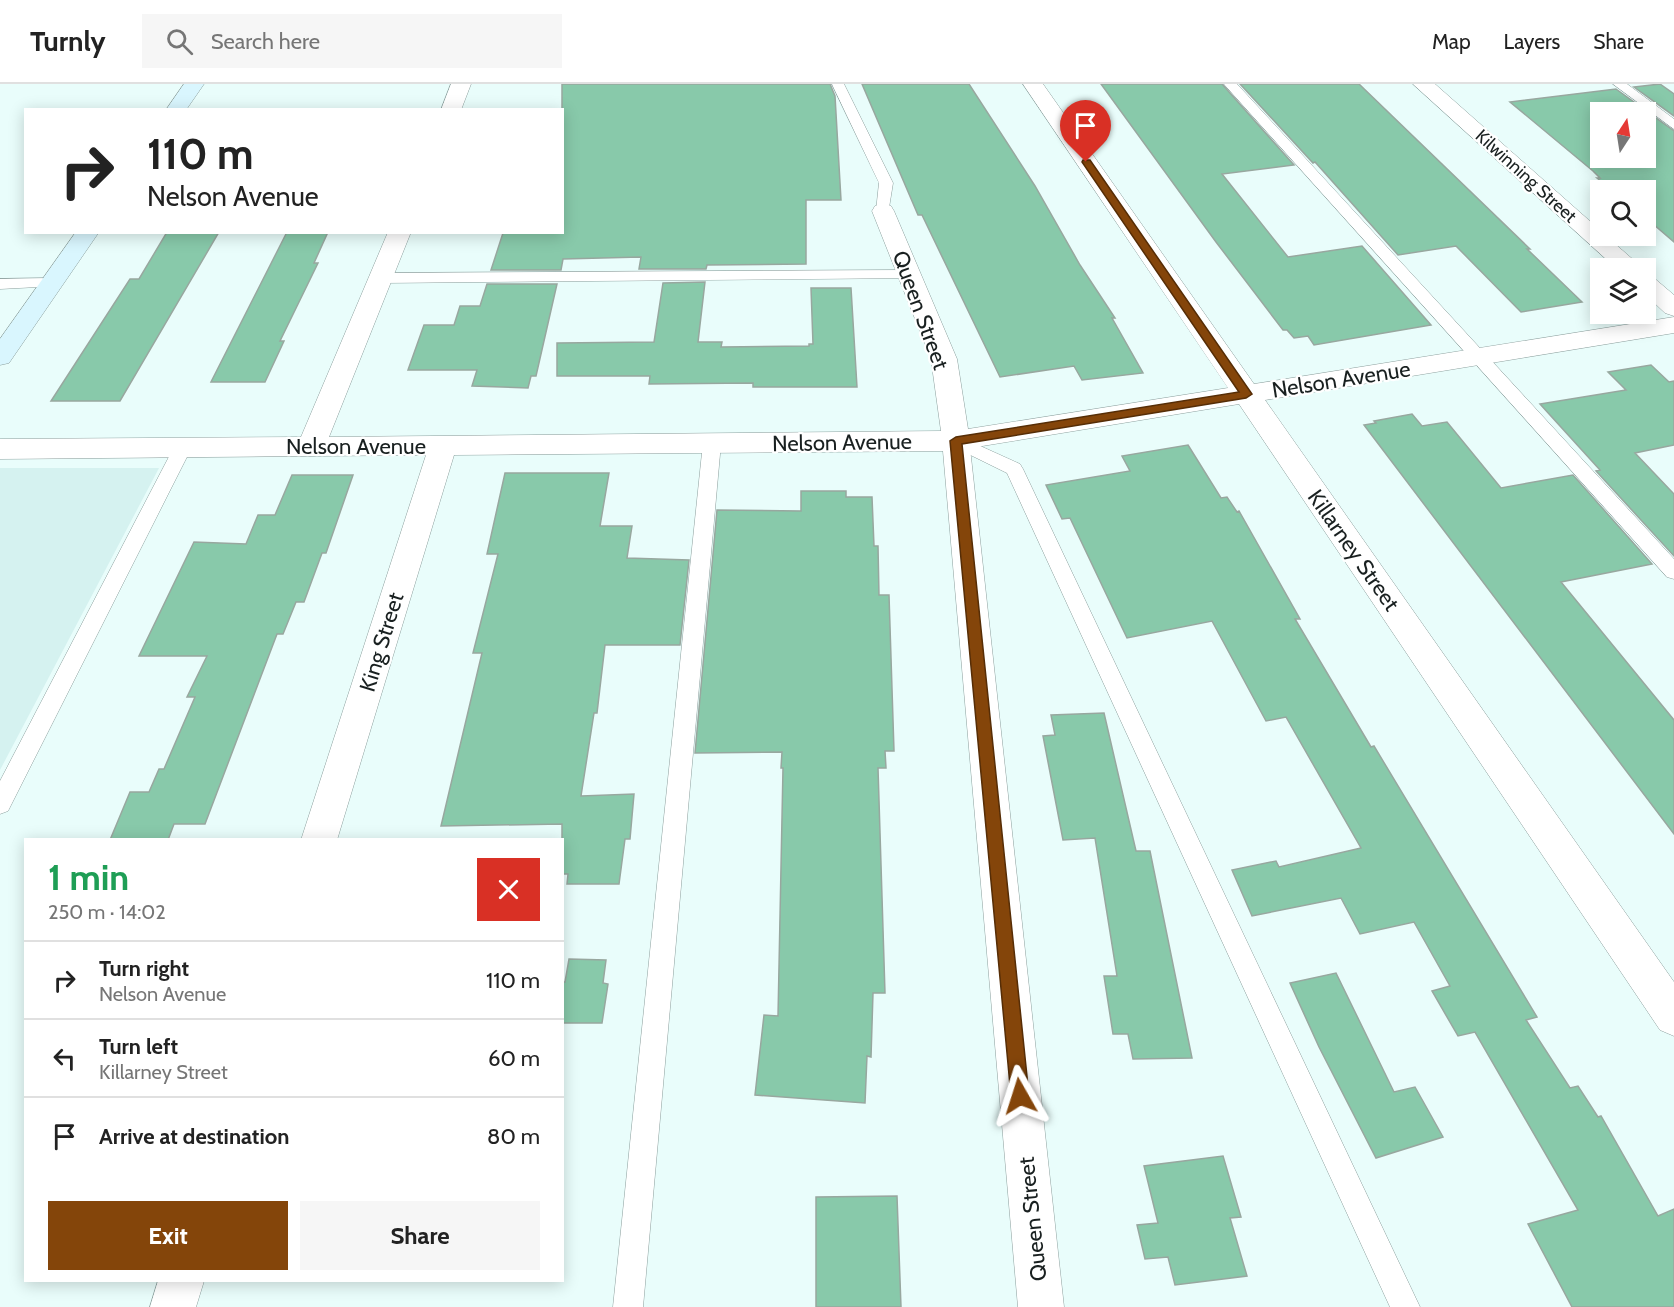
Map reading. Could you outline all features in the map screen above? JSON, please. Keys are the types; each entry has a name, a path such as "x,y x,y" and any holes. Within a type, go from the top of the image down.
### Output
{"street":[{"path":"177,108 194,84"},
{"path":"452,108 461,84"},
{"name":"Killarney Street","path":"1033,84 1674,1016"},
{"name":"Kilwinning Street","path":"1423,84 1618,258"},
{"name":"Queen Street","path":"883,211 944,359 956,441 1041,1307"},
{"path":"0,357 87,234"},
{"path":"311,446 399,234"},
{"path":"1656,292 1674,308"},
{"name":"Nelson Avenue","path":"0,448 956,441 1674,326"},
{"name":"King Street","path":"320,838 443,445"},
{"path":"173,1307 181,1282"}],"lane":[{"path":"838,84 886,183 883,211"},
{"path":"1230,84 1674,572"},
{"path":"1619,84 1674,125"},
{"path":"381,278 909,275"},
{"path":"0,284 52,284"},
{"path":"956,441 1014,469 1405,1307"},
{"path":"628,1307 712,443"},
{"path":"0,804 183,447"}],"shaded area":[{"path":"0,468 159,468 0,770"}],"building":[{"path":"562,84 830,84 835,96 841,200 806,200 806,264 707,265 706,269 639,269 641,257 563,259 561,270 491,270 503,234 564,234 564,108 562,108"},
{"path":"862,84 969,84 1035,186 1080,265 1115,318 1112,318 1143,373 1082,380 1074,366 1000,377 922,215 918,215"},
{"path":"1101,84 1222,84 1294,165 1222,174 1288,257 1362,246 1431,325 1314,345 1308,336 1294,338 1287,330 1283,330"},
{"path":"1240,84 1359,84 1582,302 1521,312 1456,246 1398,255 1315,162 1313,163"},
{"path":"1660,84 1674,94 1674,116 1656,102 1634,87"},
{"path":"1616,89 1634,102 1590,102 1590,168 1656,168 1656,118 1674,131 1674,242 1656,227 1656,180 1600,180 1593,171 1510,102"},
{"path":"166,234 218,234 120,401 51,401 130,279 139,279"},
{"path":"286,234 327,234 314,263 318,263 280,341 284,341 265,382 211,382"},
{"path":"705,282 698,342 722,342 721,347 809,346 813,344 811,288 851,288 857,387 753,387 753,383 649,384 650,376 557,376 557,343 654,342 663,283"},
{"path":"487,284 557,284 536,376 531,376 528,388 472,386 477,370 408,370 424,325 454,325 460,306 480,306"},
{"path":"1651,365 1669,382 1674,381 1674,445 1635,453 1674,494 1674,556 1596,471 1600,470 1540,404 1626,390 1608,372"},
{"path":"1412,414 1422,426 1447,422 1501,488 1573,475 1652,564 1561,582 1674,720 1674,834 1364,425"},
{"path":"1188,445 1221,498 1227,497 1237,512 1239,511 1300,619 1295,619 1537,1017 1526,1020 1570,1088 1578,1086 1598,1117 1601,1116 1658,1216 1674,1209 1674,1307 1572,1307 1528,1224 1578,1210 1475,1032 1458,1036 1432,991 1450,986 1414,922 1360,934 1341,898 1252,916 1232,870 1276,861 1279,867 1361,848 1286,717 1266,721 1212,621 1127,638 1070,518 1062,519 1046,485 1130,471 1122,456"},
{"path":"505,473 609,473 600,526 632,526 627,558 689,560 680,645 605,645 597,713 594,713 581,796 634,794 630,839 625,839 619,884 567,884 568,874 564,874 562,824 441,826 482,653 473,653 498,554 487,554"},
{"path":"292,475 353,475 326,553 322,553 304,602 296,602 283,634 277,634 205,824 174,824 169,838 111,838 130,792 149,792 159,769 164,769 195,697 187,697 207,656 139,656 194,542 246,544 258,515 275,515"},
{"path":"801,491 846,491 846,497 872,497 874,546 878,546 879,595 889,595 894,751 885,751 886,768 878,768 885,993 873,993 871,1057 867,1056 865,1103 755,1095 764,1015 778,1016 782,752 695,753 717,510 801,511"},
{"path":"1104,713 1136,851 1150,851 1192,1058 1133,1059 1128,1034 1113,1034 1104,976 1117,976 1095,838 1063,840 1043,736 1055,735 1051,715"},
{"path":"569,959 606,960 603,983 608,984 602,1023 564,1023 565,982"},
{"path":"1336,973 1394,1092 1415,1087 1443,1137 1376,1158 1319,1047 1290,983"},
{"path":"1223,1156 1241,1217 1230,1218 1247,1276 1175,1285 1168,1257 1145,1259 1137,1225 1158,1223 1144,1166"},
{"path":"897,1196 901,1307 816,1307 816,1197"}],"route":[{"path":"1020,1096 956,441 1246,394 1086,162"}]}
